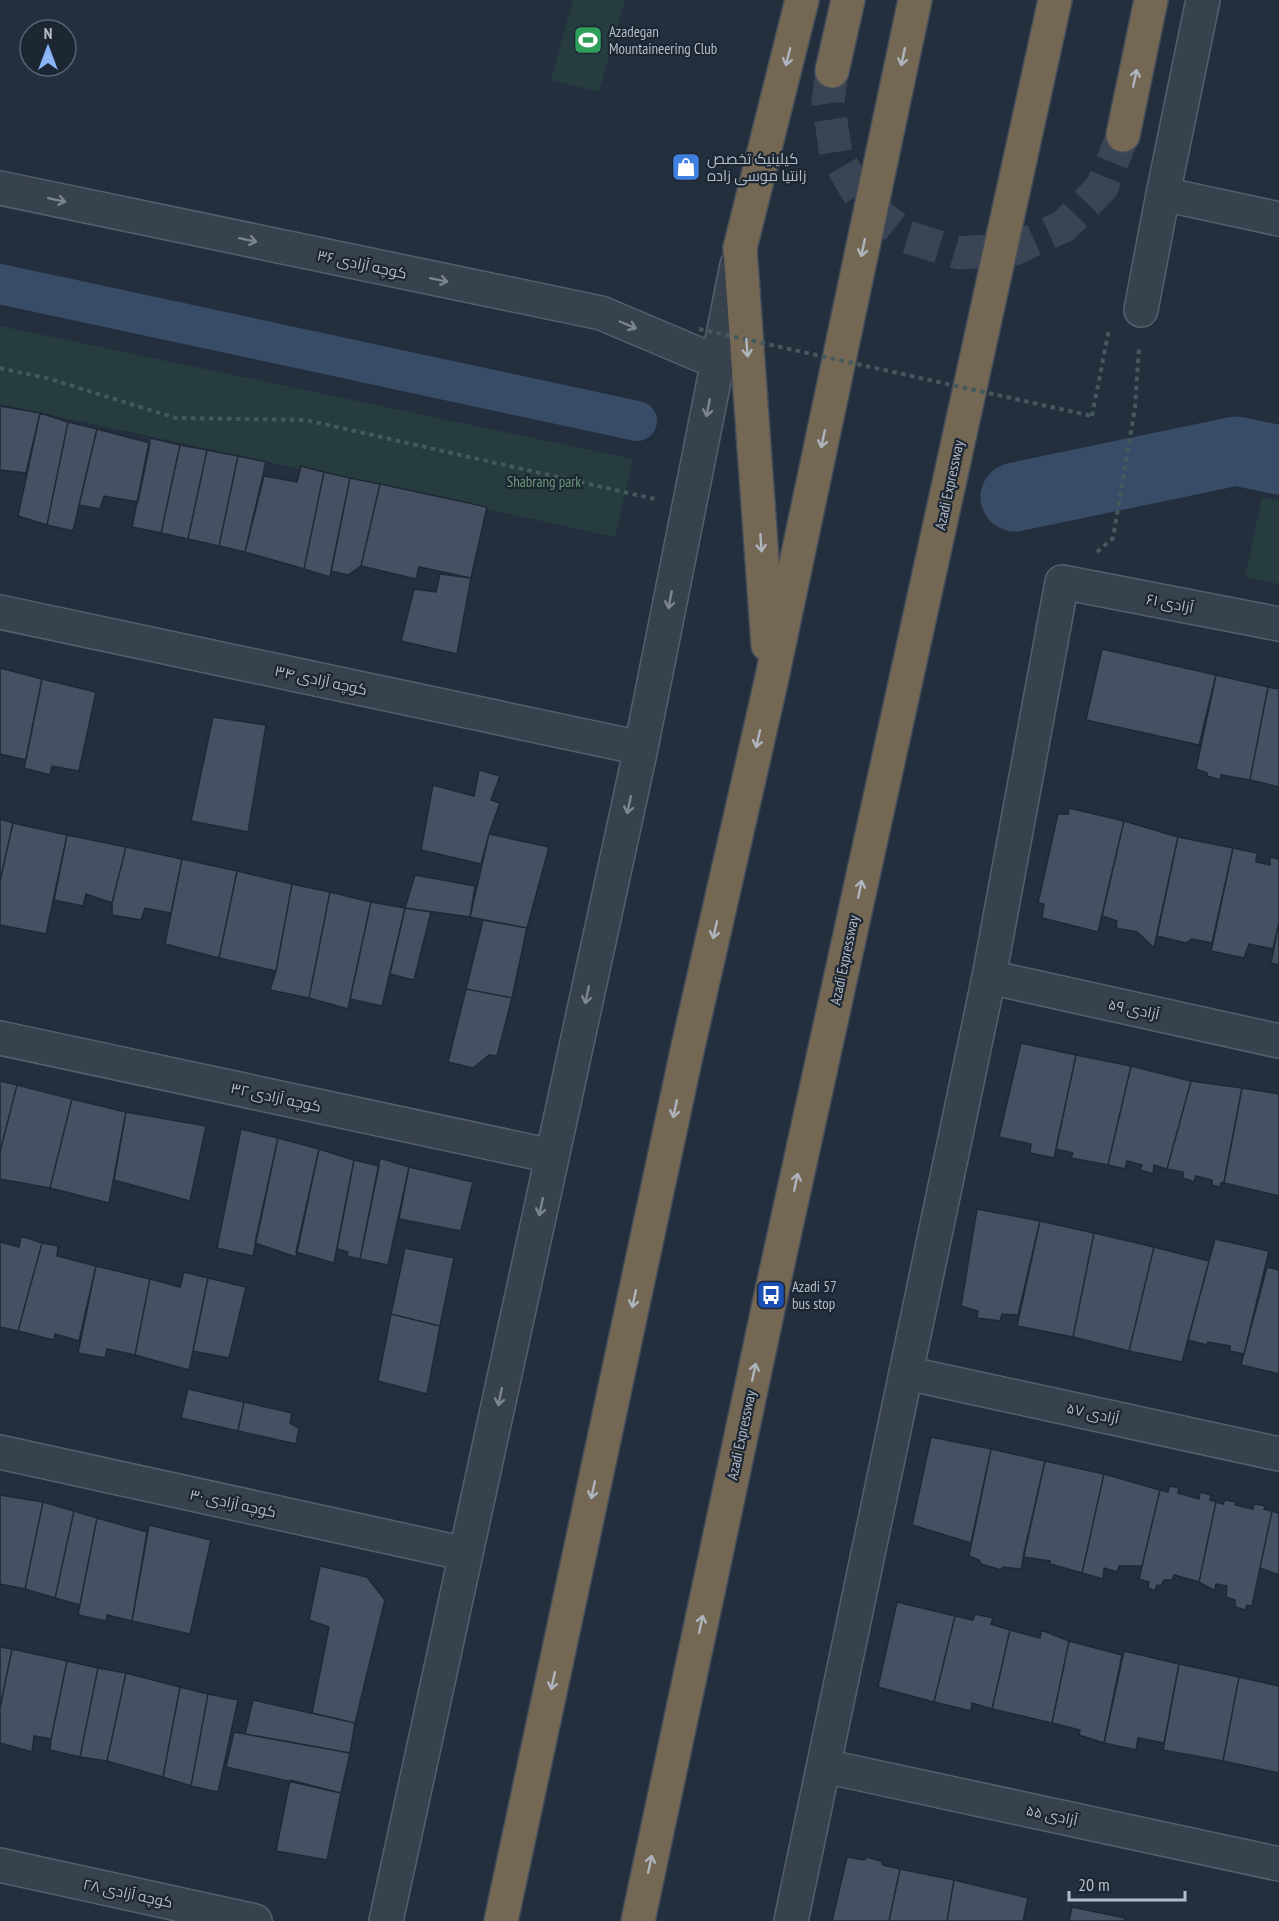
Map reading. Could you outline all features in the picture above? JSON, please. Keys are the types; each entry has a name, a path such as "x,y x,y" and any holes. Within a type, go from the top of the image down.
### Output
{"highway":[{"path":"771,682 740,248 802,0"},
{"path":"832,70 848,0"},
{"path":"501,1921 687,1051 771,682 915,0"},
{"name":"Azadi Expressway","path":"638,1921 768,1307 1055,0"},
{"path":"1123,135 1151,0"}],"street":[{"path":"1141,309 1162,194 1203,0"},
{"name":"کوچه آزادی ۳۶","path":"0,188 601,313 717,362"},
{"path":"1162,194 1279,219"},
{"path":"386,1921 641,748 740,248"},
{"name":"آزادی ۶۱","path":"989,977 1062,582 1279,624"},
{"name":"کوچه آزادی ۳۴","path":"0,612 641,748"},
{"path":"791,1921 989,977"},
{"name":"آزادی ۵۹","path":"989,977 1279,1041"},
{"name":"کوچه آزادی ۳۲","path":"0,1038 552,1156"},
{"name":"آزادی ۵۷","path":"906,1373 1279,1454"},
{"name":"کوچه آزادی ۳۰","path":"0,1452 466,1554"},
{"name":"آزادی ۵۵","path":"824,1766 1279,1864"},
{"name":"کوچه آزادی ۲۸","path":"0,1865 255,1921"}],"path":[{"path":"1113,538 1135,408 1141,309"},
{"path":"699,329 1092,417 1110,324"},
{"path":"0,368 50,379 176,418 306,420 688,506"}],"green space":[{"name":"Azadegan Mountaineering Club","path":"573,0 625,0 599,92 551,80"},
{"name":"Shabrang park","path":"0,326 633,459 615,537 0,404"},
{"path":"1262,497 1279,501 1279,584 1245,577"}],"building":[{"path":"0,406 40,413 26,473 0,470"},
{"path":"40,413 68,422 47,525 18,516"},
{"path":"68,422 97,429 73,531 47,525"},
{"path":"97,429 150,443 138,502 104,496 100,509 79,505"},
{"path":"150,438 180,445 161,533 132,527"},
{"path":"180,445 207,450 188,539 161,533"},
{"path":"207,450 238,456 219,546 188,539"},
{"path":"238,456 266,462 245,552 219,546"},
{"path":"301,466 324,472 304,569 245,552 264,476 297,482"},
{"path":"324,472 350,478 330,577 304,569"},
{"path":"350,478 380,484 361,566 348,575 331,571"},
{"path":"380,484 487,507 471,578 419,567 416,579 361,566"},
{"path":"440,574 471,578 457,654 401,641 414,589 436,592"},
{"path":"1102,649 1216,675 1199,745 1086,720"},
{"path":"0,668 42,679 26,760 0,754"},
{"path":"1216,675 1268,687 1250,780 1221,775 1221,780 1207,776 1207,773 1196,769"},
{"path":"42,679 96,692 79,771 52,766 50,775 24,768"},
{"path":"1268,687 1279,689 1279,787 1250,780"},
{"path":"213,717 266,725 248,832 191,821"},
{"path":"479,770 500,776 491,800 500,803 481,864 421,850 433,785 474,796"},
{"path":"1069,808 1124,821 1098,932 1042,918 1044,904 1038,903 1058,814 1068,814"},
{"path":"0,819 13,823 0,881"},
{"path":"1124,821 1178,837 1154,948 1137,932 1116,928 1117,921 1102,916"},
{"path":"13,823 67,835 46,934 0,925 0,881"},
{"path":"489,834 549,847 527,928 470,917"},
{"path":"67,835 126,847 112,903 86,894 83,906 54,900"},
{"path":"1178,837 1233,848 1212,943 1192,939 1186,943 1157,936"},
{"path":"126,847 182,859 171,913 145,908 141,920 112,915 112,903"},
{"path":"1233,848 1257,853 1256,862 1270,865 1270,857 1279,859 1279,922 1273,949 1249,944 1244,958 1211,951"},
{"path":"182,859 237,871 219,958 165,944"},
{"path":"237,871 292,884 276,971 219,958"},
{"path":"415,875 475,886 470,917 405,908"},
{"path":"292,884 330,892 309,998 270,990 276,971"},
{"path":"330,892 371,902 348,1009 309,998"},
{"path":"371,902 405,908 382,1006 350,999"},
{"path":"405,908 431,912 414,980 390,974"},
{"path":"483,920 527,928 512,998 466,989"},
{"path":"1279,922 1279,965 1271,963"},
{"path":"466,989 512,998 497,1056 489,1055 473,1068 448,1062"},
{"path":"1021,1043 1076,1055 1054,1158 1030,1153 1031,1144 999,1137"},
{"path":"1076,1055 1131,1066 1108,1165 1071,1158 1073,1153 1056,1149"},
{"path":"1131,1066 1191,1081 1167,1169 1154,1165 1153,1174 1140,1170 1142,1165 1127,1161 1125,1169 1108,1165"},
{"path":"0,1081 17,1085 0,1152"},
{"path":"1191,1081 1242,1088 1224,1182 1220,1187 1212,1185 1212,1180 1196,1176 1194,1182 1183,1178 1183,1172 1167,1169"},
{"path":"17,1085 72,1099 50,1188 0,1179 0,1152"},
{"path":"1242,1088 1279,1094 1279,1196 1224,1183"},
{"path":"72,1099 126,1112 109,1203 50,1188"},
{"path":"126,1112 206,1126 190,1201 114,1180"},
{"path":"241,1129 278,1138 253,1256 217,1248"},
{"path":"278,1138 319,1149 296,1257 255,1243"},
{"path":"319,1149 354,1160 334,1263 296,1252"},
{"path":"380,1158 409,1167 388,1265 360,1259"},
{"path":"354,1160 379,1166 360,1259 347,1256 348,1252 337,1249"},
{"path":"409,1167 473,1182 461,1231 399,1219"},
{"path":"977,1209 1040,1221 1018,1315 1002,1314 1000,1321 977,1318 978,1311 961,1306"},
{"path":"1040,1221 1094,1233 1073,1337 1017,1326"},
{"path":"1094,1233 1154,1247 1129,1351 1073,1337"},
{"path":"21,1236 42,1243 18,1331 0,1327 0,1242 19,1247"},
{"path":"1215,1239 1269,1251 1244,1354 1230,1351 1230,1346 1208,1342 1207,1345 1188,1340"},
{"path":"42,1243 58,1246 57,1256 96,1266 79,1341 55,1334 54,1340 18,1331"},
{"path":"1154,1247 1209,1261 1182,1362 1129,1351"},
{"path":"405,1248 454,1258 440,1326 391,1314"},
{"path":"96,1266 150,1279 135,1355 107,1349 105,1358 78,1353"},
{"path":"1267,1267 1279,1270 1279,1374 1241,1365"},
{"path":"184,1272 208,1278 189,1370 135,1355 150,1279 180,1287"},
{"path":"208,1278 246,1287 229,1358 193,1351"},
{"path":"391,1314 440,1326 427,1394 378,1381"},
{"path":"188,1389 244,1402 238,1431 181,1418"},
{"path":"244,1402 292,1413 290,1423 299,1428 296,1444 238,1431"},
{"path":"931,1437 991,1449 971,1543 912,1525"},
{"path":"991,1449 1045,1461 1021,1569 1003,1567 1001,1570 981,1564 979,1560 969,1556"},
{"path":"1045,1461 1104,1474 1082,1573 1050,1564 1050,1561 1023,1557"},
{"path":"1104,1474 1160,1490 1142,1566 1119,1566 1117,1572 1104,1568 1103,1579 1082,1573"},
{"path":"1169,1486 1179,1488 1178,1493 1199,1499 1200,1492 1211,1495 1210,1500 1216,1502 1199,1582 1174,1575 1172,1580 1164,1580 1161,1586 1157,1585 1155,1591 1148,1588 1149,1582 1139,1579 1160,1490 1168,1492"},
{"path":"0,1495 43,1502 25,1589 0,1584"},
{"path":"1225,1500 1253,1509 1254,1504 1266,1506 1264,1509 1272,1511 1252,1606 1247,1605 1245,1610 1235,1607 1235,1600 1226,1597 1227,1586 1216,1584 1215,1591 1199,1582 1216,1502 1223,1504"},
{"path":"43,1502 74,1511 55,1598 25,1589"},
{"path":"74,1511 97,1518 80,1605 55,1598"},
{"path":"1272,1511 1279,1513 1279,1575 1260,1568"},
{"path":"97,1518 147,1532 132,1621 107,1615 106,1621 78,1615"},
{"path":"149,1525 211,1540 190,1634 132,1621"},
{"path":"320,1566 367,1577 385,1600 355,1723 312,1713 329,1627 309,1620"},
{"path":"897,1602 955,1616 934,1702 878,1687"},
{"path":"975,1614 993,1618 991,1624 1010,1630 992,1709 972,1703 971,1711 934,1702 955,1616 973,1620"},
{"path":"1010,1630 1040,1638 1041,1630 1069,1641 1052,1723 992,1709"},
{"path":"1069,1641 1122,1655 1104,1743 1079,1735 1080,1730 1052,1723"},
{"path":"0,1647 12,1649 0,1708"},
{"path":"12,1649 67,1661 51,1739 34,1736 32,1752 0,1743 0,1708"},
{"path":"1124,1651 1179,1664 1164,1743 1138,1738 1136,1750 1104,1743"},
{"path":"67,1661 98,1668 80,1757 50,1750"},
{"path":"1179,1664 1239,1677 1223,1761 1163,1750"},
{"path":"98,1668 126,1673 107,1761 80,1757"},
{"path":"126,1673 180,1687 163,1777 107,1761"},
{"path":"1239,1677 1279,1686 1279,1773 1223,1761"},
{"path":"180,1687 208,1694 191,1786 163,1777"},
{"path":"208,1694 238,1700 218,1792 191,1786"},
{"path":"253,1700 355,1723 350,1753 245,1734"},
{"path":"234,1732 350,1753 341,1793 226,1767"},
{"path":"290,1780 341,1793 327,1860 276,1851"},
{"path":"847,1857 864,1860 867,1857 881,1861 883,1865 900,1869 889,1921 832,1921"},
{"path":"900,1869 954,1880 947,1921 889,1921"},
{"path":"954,1880 1028,1898 1023,1921 947,1921"},
{"path":"1072,1907 1125,1918 1125,1921 1069,1921"}],"waterway":[{"path":"0,284 637,421"},
{"path":"1015,497 1236,451 1279,460"}],"tunnel":[{"path":"832,71 828,101 836,155 864,203 907,237 959,253 1014,249 1064,226 1102,187 1123,135"}],"place":[{"name":"Azadegan Mountaineering Club","path":"588,40"},
{"name":"کیلینیک تخصص زانتیا موسی زاده","path":"686,167"},
{"name":"Azadi 57 bus stop","path":"771,1295"}]}
